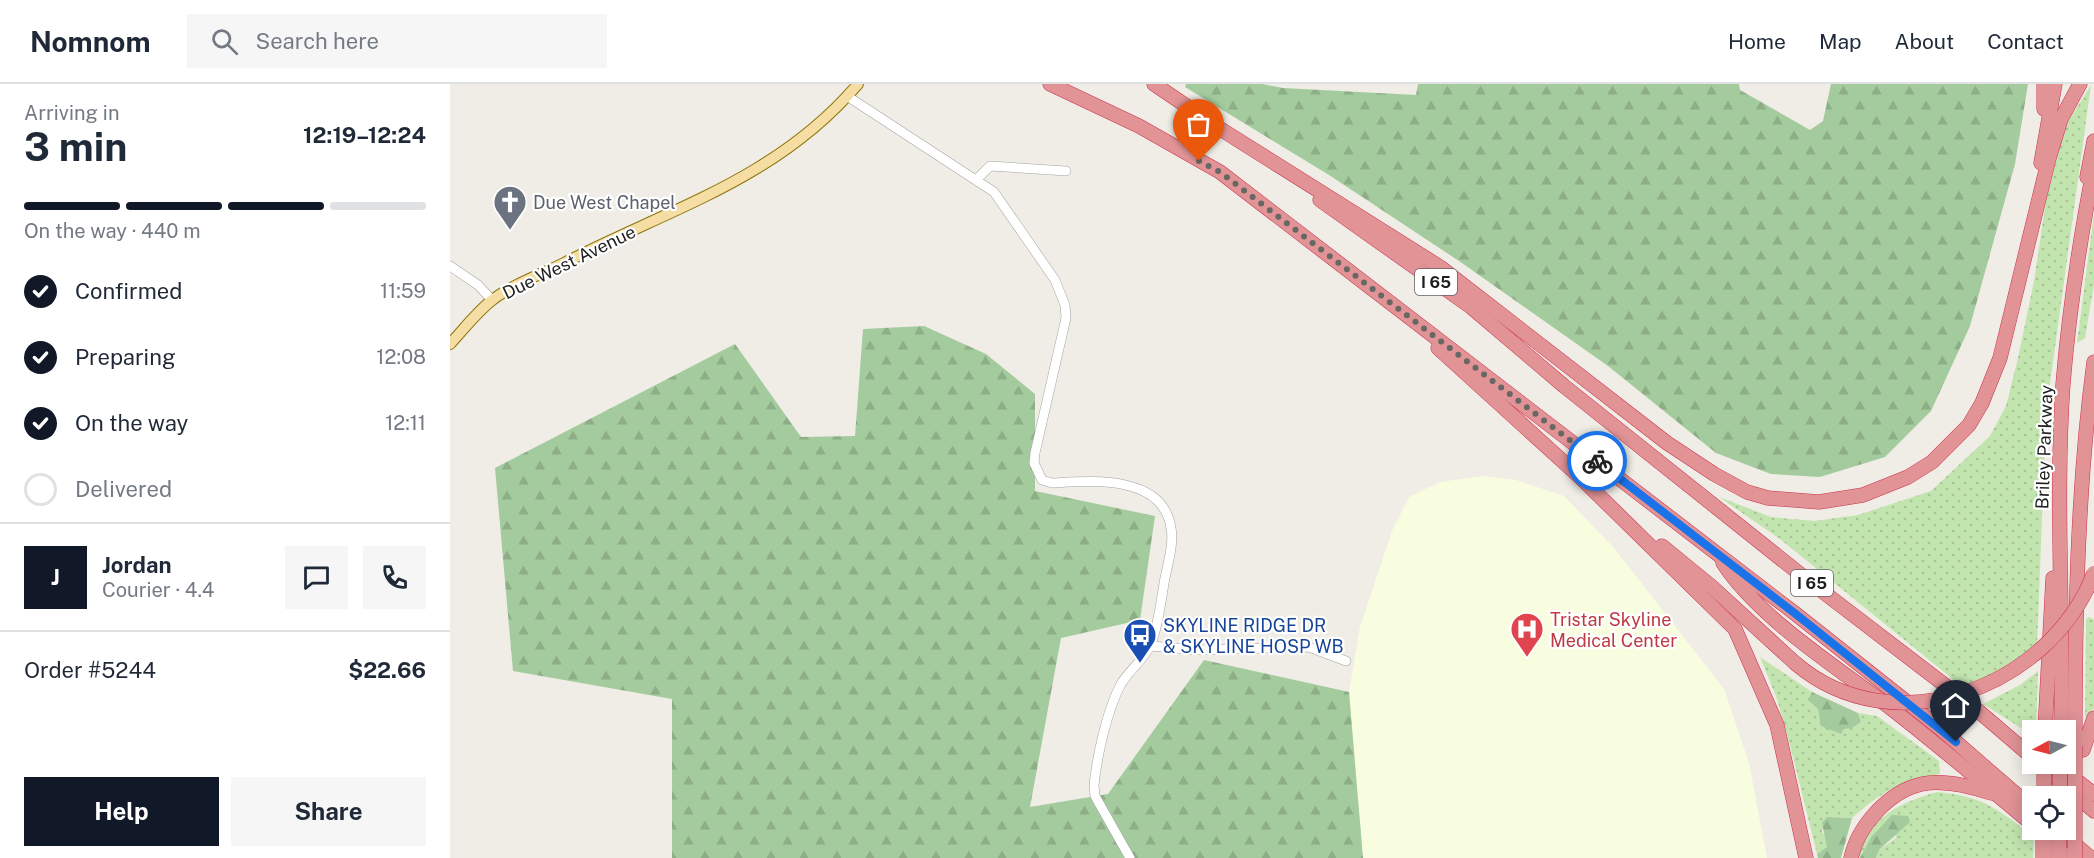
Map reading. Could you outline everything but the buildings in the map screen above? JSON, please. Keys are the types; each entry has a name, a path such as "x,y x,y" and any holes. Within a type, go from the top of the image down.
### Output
{"highway":[{"name":"I 65","path":"1050,84 1139,126 1220,172 1365,281 1941,729 2022,799"},
{"name":"I 65","path":"1154,84 1471,308 1564,386 1805,578 1976,709 2022,748"},
{"path":"2043,142 2044,84"},
{"path":"2035,213 2043,142 2055,84"},
{"path":"1211,123 1440,267 1667,443 1714,474 1747,492 1791,501 1819,502 1889,486 1932,462 1969,425 1982,403 2000,358 2035,213 2061,119 2080,84"},
{"path":"2078,251 2083,197 2094,141"},
{"name":"Briley Parkway","path":"2061,720 2063,649 2060,492 2063,385 2078,251 2094,167"},
{"path":"1365,281 1580,477 1735,629 1777,725 1808,858"},
{"path":"2074,858 2079,748 2075,647 2082,499 2094,362"},
{"path":"1580,477 1712,587 1815,680 1867,700 1915,702 1939,699 1977,689 2008,675 2032,658 2067,622 2086,595 2094,573"},
{"path":"2045,720 2055,508 2060,492"},
{"path":"2082,499 2084,548 2094,582"},
{"path":"1717,554 1736,583 1799,639 1929,738 2022,816"},
{"path":"1976,709 2022,739"},
{"path":"2079,748 2094,718"},
{"path":"2053,774 2094,811"},
{"path":"2068,774 2092,793"},
{"path":"1851,858 1865,824 1889,802 1921,784 1975,787 1991,793 2013,808"},
{"path":"2042,840 2043,858"},
{"path":"2053,840 2074,858"},
{"path":"2059,840 2059,858"},
{"path":"2070,840 2091,858"}],"main road":[{"name":"Due West Avenue","path":"450,344 492,300 585,252 744,177 799,142 858,84"}],"street":[{"path":"847,96 976,178 1002,201 1055,280 1065,305 1066,318 1035,453 1036,473 1042,480 1052,483 1090,481 1117,483 1137,488 1148,493 1167,515 1172,530 1169,558 1150,646 1121,684 1112,704 1094,785 1095,796 1130,858"},
{"path":"976,178 990,166 1066,171"},
{"path":"450,266 478,285 492,300"},
{"path":"1150,646 1197,650 1310,647 1347,661"}],"shaded area":[{"name":"Tristar Skyline Medical Center","path":"1483,476 1516,480 1564,496 1614,548 1724,689 1749,763 1767,858 1363,858 1349,692 1360,627 1392,531 1409,497 1440,482"}],"green space":[{"path":"1186,84 1262,84 1283,88 1416,95 1418,84 1739,84 1740,90 1810,130 1823,121 1831,84 2028,84 2015,164 1970,326 1931,411 1885,457 1820,477 1771,474 1716,453 1608,366 1462,263 1329,175 1185,87"},
{"path":"2091,85 2046,413 2037,647 2013,667 1965,689 1780,539 1719,497 1771,517 1814,521 1858,515 1931,491 1990,436 2006,406 2018,358 2034,281 2046,201 2060,145 2069,120"},
{"path":"2094,213 2094,284 2085,338 2077,343"},
{"path":"924,326 986,354 1035,394 1035,491 1155,516 1140,620 1061,638 1030,807 1108,794 1204,660 1349,692 1363,858 672,858 672,699 513,671 495,468 735,344 801,437 855,436 863,329"},
{"path":"2089,617 2094,620 2094,708 2085,718 2086,619"},
{"path":"1760,657 1812,692 1809,700 1818,709 1823,721 1847,728 1861,722 1858,713 1877,716 1939,761 1940,774 1913,780 1893,788 1873,800 1852,818 1827,817 1822,831 1827,839 1827,847 1817,854 1788,737 1777,699"},
{"path":"2038,671 2036,720 2022,720 2022,729 1983,704 2020,685"},
{"path":"1812,692 1858,713 1861,722 1852,728 1844,729 1841,734 1821,726 1818,709 1808,700"},
{"path":"1937,792 1954,794 1990,806 2022,828 2022,840 2034,840 2033,858 1876,858 1879,850 1896,838 1893,815 1871,837 1860,858 1857,858 1869,832 1878,822 1899,807"},
{"path":"1892,815 1908,816 1910,822 1879,850 1876,858 1860,858 1871,837"},
{"path":"1827,817 1852,818 1841,858 1818,858 1817,854 1827,847 1822,823"}],"way so far":[{"path":"1199,161 1220,172 1365,281 1597,461"}],"place":[{"name":"Due West Chapel","path":"510,231"},
{"name":"Tristar Skyline Medical Center","path":"1527,658"},
{"name":"SKYLINE RIDGE DR & SKYLINE HOSP WB","path":"1140,664"}],"route":[{"path":"1597,461 1797,615 1956,742"}]}
